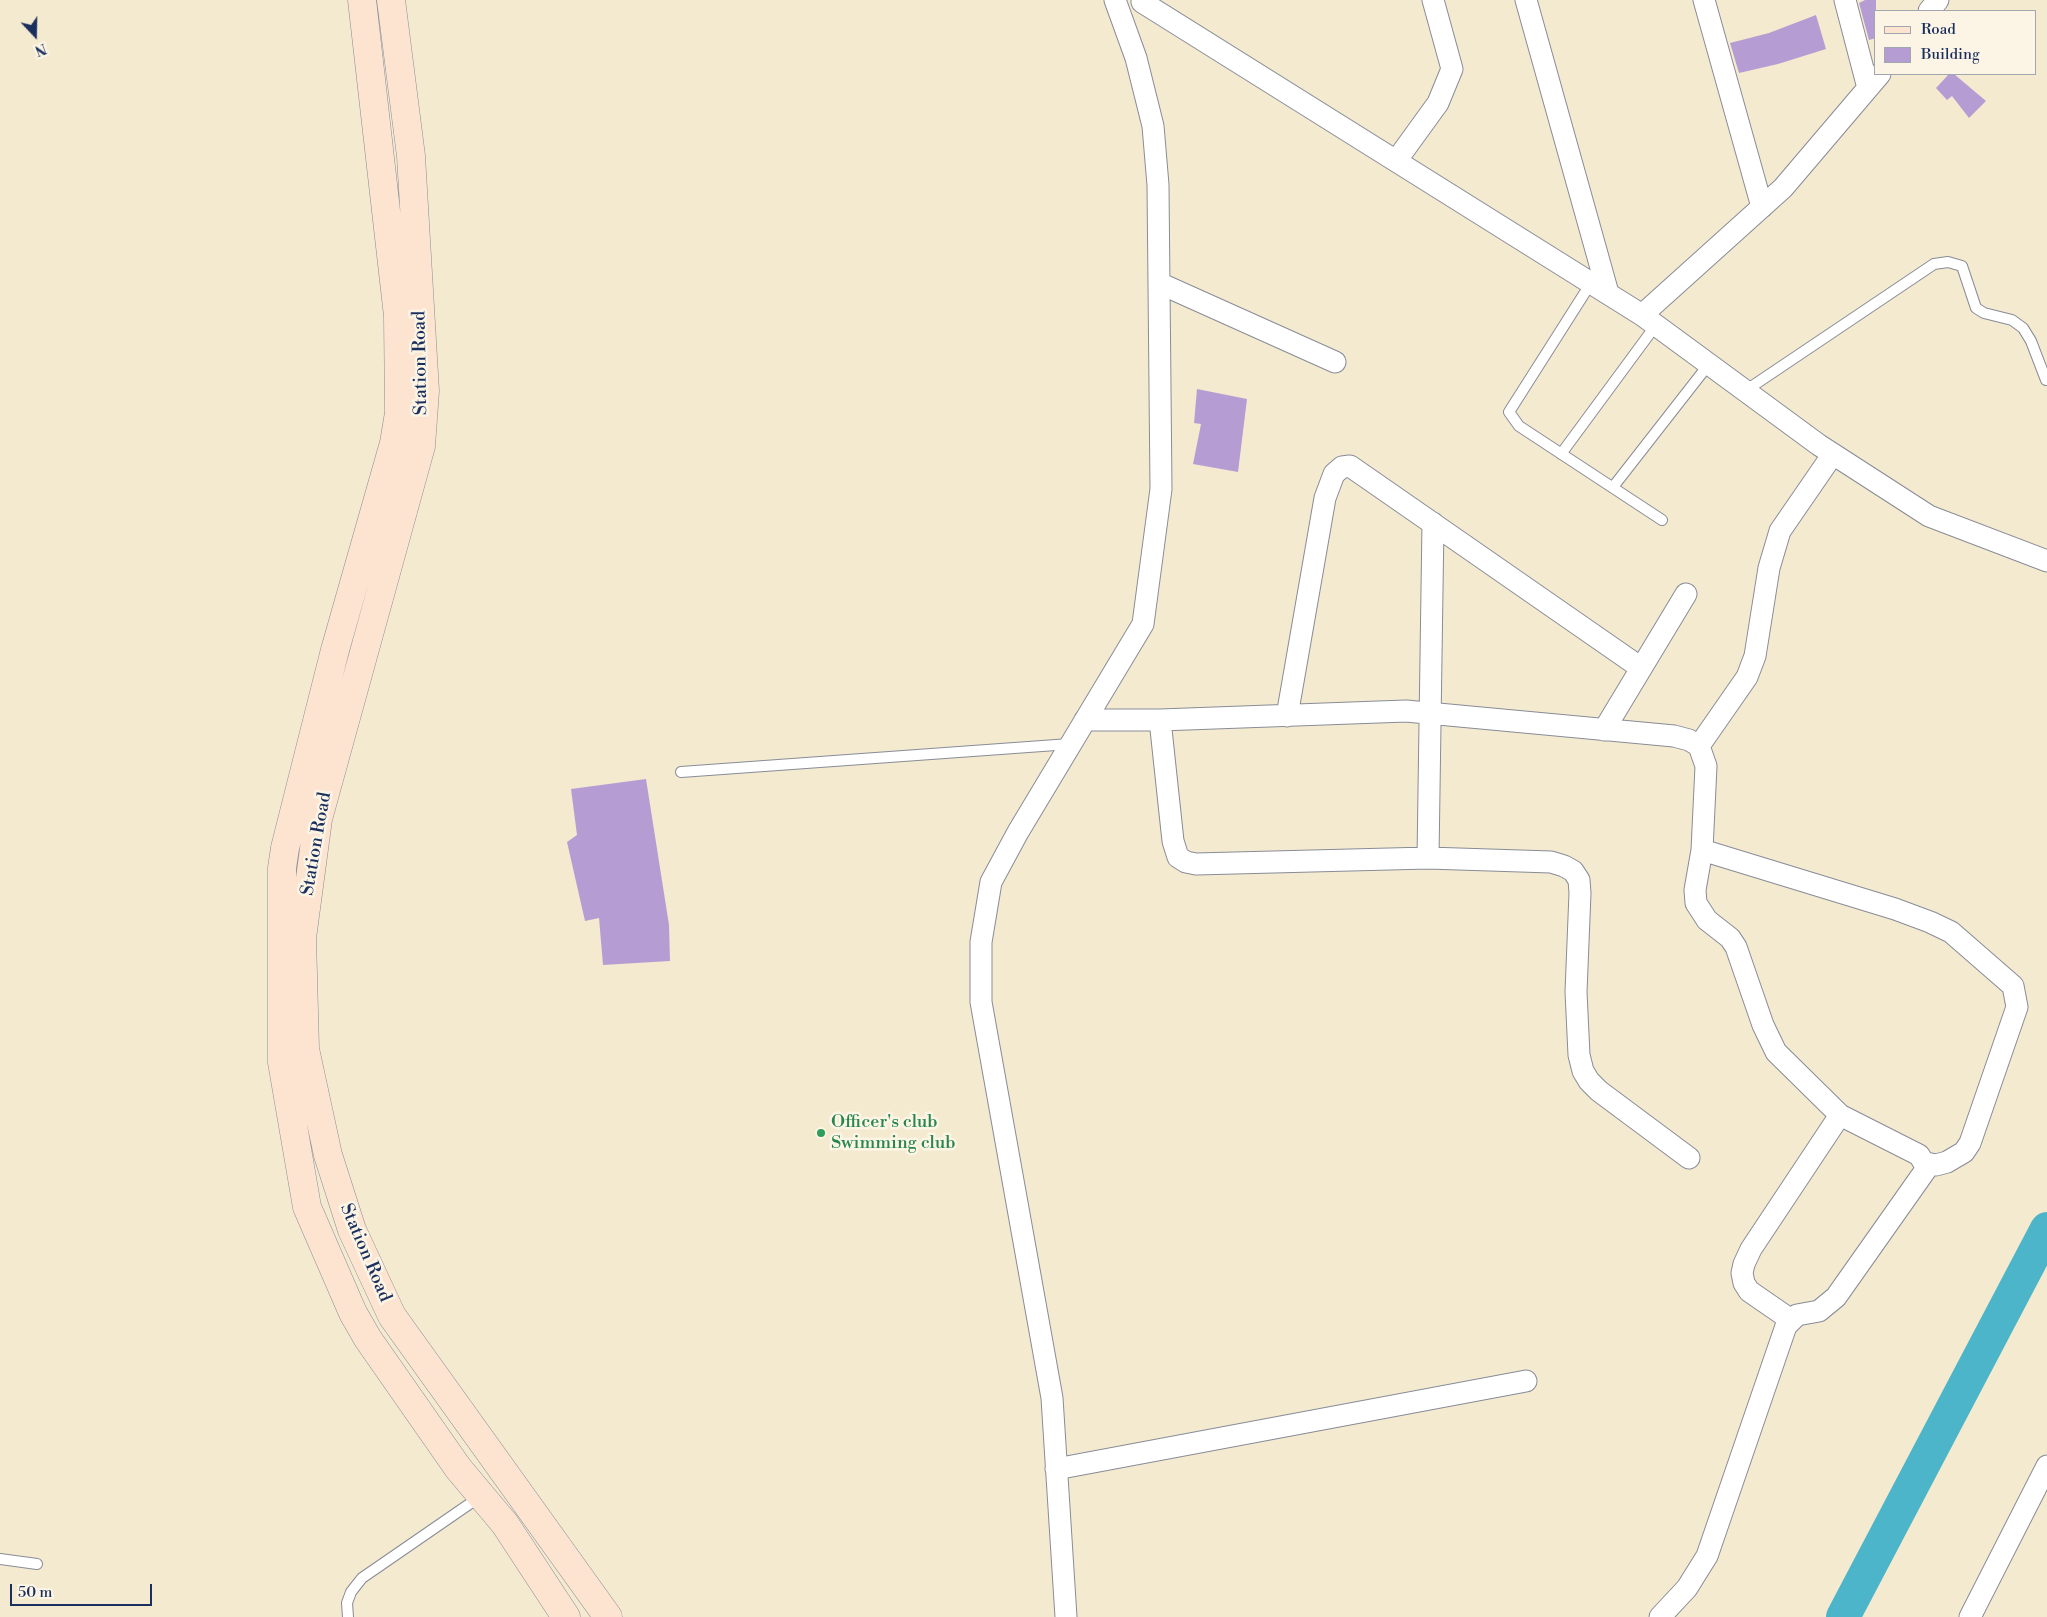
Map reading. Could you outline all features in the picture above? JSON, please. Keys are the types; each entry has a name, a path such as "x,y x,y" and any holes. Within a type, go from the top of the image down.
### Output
{"main road":[{"name":"Station Road","path":"362,0 398,316 421,446 306,816 282,868 280,1050 307,1207 361,1327 458,1468 505,1524 566,1617"},
{"name":"Station Road","path":"391,0 411,156 412,392"},
{"name":"Station Road","path":"306,816 302,938 305,1050 328,1155 352,1230 392,1316 608,1617"}],"street":[{"path":"1066,1617 1052,1398 980,1002 981,942 991,882 1143,624 1161,489 1158,185 1153,126 1136,58 1114,0"},
{"path":"1143,0 1142,2 1649,320 1833,454 1929,516 2047,561"},
{"path":"1396,161 1438,102 1452,68 1433,0"},
{"path":"1526,0 1599,288"},
{"path":"1704,0 1762,207"},
{"path":"1649,320 1783,188 1874,81 1845,0"},
{"path":"1930,10 1938,0"},
{"path":"1159,283 1336,362"},
{"path":"1699,746 1747,677 1755,656 1769,568 1780,531 1833,454"},
{"path":"1288,716 1325,498 1334,474 1342,467 1350,466 1641,668"},
{"path":"1428,858 1433,523"},
{"path":"1604,730 1686,594"},
{"path":"1085,720 1160,720 1406,711 1674,736 1689,740 1699,746 1706,766 1702,850 1695,890 1696,903 1701,913 1730,938 1736,947 1764,1025 1776,1052 1840,1114 1919,1154 1926,1163 1926,1172 1836,1297 1819,1311 1797,1315 1786,1326 1707,1556 1688,1588 1660,1617"},
{"path":"1160,720 1173,841 1178,857 1186,862 1196,864 1428,858 1551,862 1573,871 1579,880 1580,893 1576,992 1579,1055 1583,1070 1599,1092 1689,1158"},
{"path":"1702,850 1930,922 1951,932 2014,986 2017,1007 1970,1143 1964,1152 1947,1162 1936,1165 1926,1163"},
{"path":"1791,1320 1749,1291 1742,1273 1744,1264 1751,1249 1840,1114"},
{"path":"1056,1469 1526,1381"},
{"path":"1970,1617 2047,1466"}],"lane":[{"path":"1745,391 1934,264 1948,262 1962,266 1976,308 1984,314 2012,320 2024,328 2046,380"},
{"path":"1599,288 1509,412 1519,426 1662,520"},
{"path":"1561,454 1649,320"},
{"path":"1612,487 1709,364"},
{"path":"682,772 1071,744"},
{"path":"348,1617 347,1603 351,1592 362,1578 482,1495"},
{"path":"0,1559 37,1564"}],"building":[{"path":"1865,0 1876,0 1874,39 1869,40 1859,3"},
{"path":"1816,15 1826,49 1778,64 1739,73 1730,43 1769,33"},
{"path":"1948,75 1955,75 1986,101 1969,118 1952,96 1947,100 1936,88"},
{"path":"1197,389 1247,399 1238,472 1193,464 1201,424 1194,423"},
{"path":"646,779 669,925 670,961 603,965 599,918 585,921 567,842 577,835 571,789"}],"waterway":[{"path":"1843,1617 2047,1229"}],"place":[{"name":"Officer's club Swimming club","path":"821,1133"}]}
